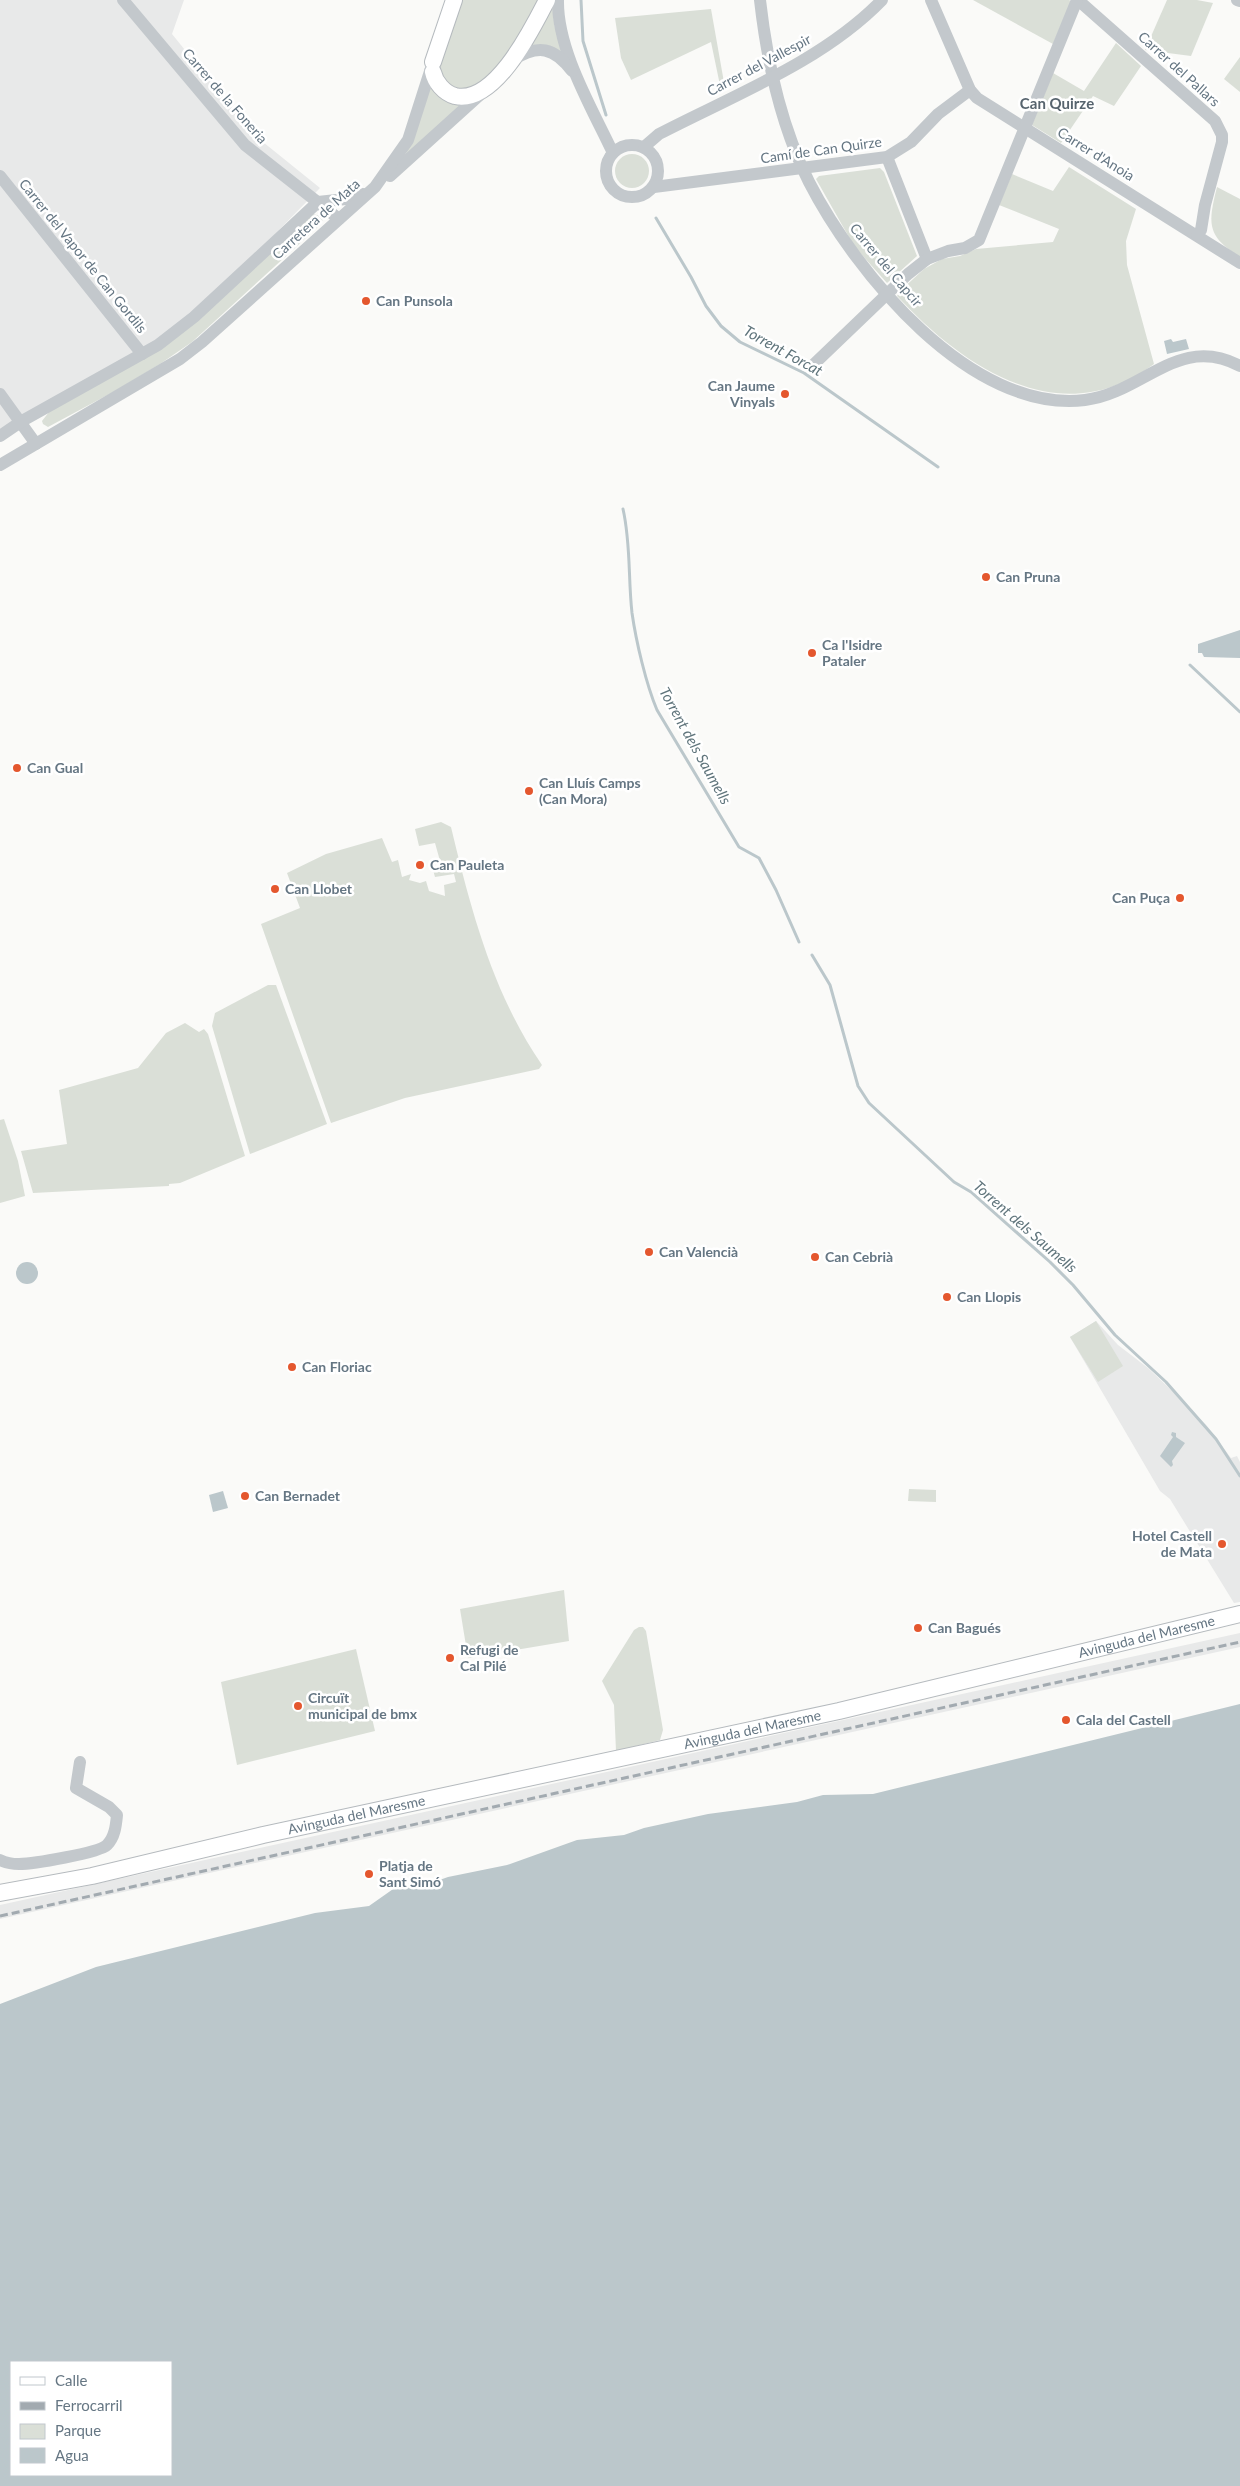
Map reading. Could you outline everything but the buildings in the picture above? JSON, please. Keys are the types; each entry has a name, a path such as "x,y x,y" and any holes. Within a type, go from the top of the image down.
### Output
{"main road":[{"path":"452,2 433,67 442,88 451,95 470,97 485,90 509,62 523,43 547,0"},
{"name":"Avinguda del Maresme","path":"0,1893 92,1876 263,1835 848,1709 1240,1614"},
{"name":"Avinguda del Maresme","path":"0,1884 40,1878 233,1838 263,1835"}],"street":[{"name":"Carrer de la Foneria","path":"123,0 245,145 339,218"},
{"path":"558,0 561,32 581,83 613,153"},
{"name":"Carrer del Capcir","path":"760,0 772,77 785,123 803,168 839,233 887,296 918,326 969,367 992,381 1037,398 1085,400 1109,395 1127,388 1169,362 1192,356 1223,358 1240,366"},
{"name":"Carrer del Vallespir","path":"644,147 659,134 772,77 822,49 866,16 882,0"},
{"name":"Carrer d'Anoia","path":"931,0 970,90 978,98 1240,263"},
{"path":"812,366 908,274 927,260 965,248 979,240 1078,0"},
{"name":"Carrer del Pallars","path":"1078,0 1211,118 1219,128 1222,142 1205,205 1201,230 1197,235"},
{"path":"509,62 529,52 544,50 560,56 581,83"},
{"path":"375,187 408,140 433,67"},
{"path":"375,187 390,176 485,90"},
{"name":"Camí de Can Quirze","path":"654,186 887,157 911,142 938,114 970,90"},
{"path":"627,145 644,147 656,160 658,178 654,186 638,197 619,194 607,180 606,170 613,153 627,145"},
{"path":"887,157 927,260"},
{"name":"Carrer del Vapor de Can Gordils","path":"0,176 142,354"},
{"name":"Carretera de Mata","path":"0,436 22,421 158,345 194,317 318,202 355,198 375,187"},
{"name":"Carretera de Mata","path":"0,465 180,359 202,342 375,187"},
{"path":"0,394 22,421 36,444"},
{"path":"0,1860 12,1864 31,1863 93,1851 108,1844 115,1828 117,1815 109,1807 76,1788 80,1762"}],"shaded area":[{"path":"0,0 184,0 172,34 253,134 320,188 194,317 0,436"},
{"path":"1096,1321 1118,1345 1148,1368 1187,1405 1207,1426 1231,1458 1237,1456 1240,1462 1240,1602 1234,1603 1170,1499 1160,1491 1070,1337"},
{"path":"1240,1633 1240,1647 0,1919 0,1905"}],"green space":[{"path":"459,0 542,0 521,38 482,86 455,91 438,72 442,43"},
{"path":"973,0 1069,0 1071,1 1053,44"},
{"path":"1167,0 1197,0 1213,3 1191,56 1145,50"},
{"path":"552,5 555,28 566,56 529,47"},
{"path":"711,9 725,88 721,90 711,42 631,80 621,58 615,18"},
{"path":"1116,43 1141,66 1114,106 1093,96 1061,143 1032,125 1053,73 1084,91"},
{"path":"1240,57 1240,92 1224,79"},
{"path":"431,85 462,104 405,156"},
{"path":"632,154 639,155 644,159 648,164 648,178 644,183 639,187 632,188 625,187 620,183 616,178 615,171 616,164 620,159 625,155"},
{"path":"1069,167 1136,209 1126,241 1127,265 1154,364 1119,384 1084,393 1049,392 1016,383 983,368 952,347 897,296 924,269 942,259 960,256 976,249 1053,242 1059,229 999,205 1012,174 1053,191"},
{"path":"880,168 884,172 917,256 887,283 854,246 816,179 819,176"},
{"path":"1217,187 1240,199 1240,257 1221,242 1212,228 1212,210"},
{"path":"312,214 321,216 323,219 320,225 192,342 115,391 48,427 43,424 42,421 49,412 155,352"},
{"path":"441,822 451,827 476,920 497,980 510,1010 542,1065 539,1069 405,1098 331,1123 261,924 300,908 287,873 326,854 382,838 392,862 398,860 402,877 411,874 409,880 420,883 426,881 429,891 445,896 444,885 456,882 454,874 435,877 433,870 442,868 435,843 419,846 415,829"},
{"path":"268,985 276,985 327,1124 250,1154 212,1026 215,1013"},
{"path":"185,1023 199,1032 204,1029 208,1034 245,1156 180,1183 169,1184 169,1186 33,1193 21,1151 67,1144 59,1090 138,1068 166,1033"},
{"path":"4,1119 18,1161 25,1196 0,1203 0,1120"},
{"path":"1096,1321 1123,1366 1098,1382 1070,1337"},
{"path":"909,1489 936,1490 936,1502 908,1501"},
{"path":"564,1590 569,1641 468,1658 460,1609"},
{"path":"643,1627 646,1631 663,1730 660,1740 616,1751 614,1705 602,1681 634,1630"},
{"name":"Circuït municipal de bmx","path":"356,1649 375,1731 237,1765 221,1682"}],"water":[{"path":"1171,339 1173,342 1186,339 1189,349 1167,354 1164,341"},
{"path":"1240,630 1240,658 1204,657 1202,653 1198,653 1198,644"},
{"path":"27,1262 35,1265 38,1273 35,1281 27,1284 19,1281 16,1273 19,1265"},
{"path":"1172,1432 1176,1433 1176,1437 1185,1443 1172,1461 1173,1465 1171,1467 1160,1456 1173,1437 1171,1435"},
{"path":"223,1491 228,1508 213,1512 209,1495"},
{"path":"1240,1704 1240,2486 0,2486 0,2004 96,1967 315,1913 369,1906 396,1887 420,1887 448,1877 507,1865 577,1840 624,1835 644,1828 708,1814 797,1802 823,1795 873,1794"}],"waterway":[{"path":"581,0 583,41 606,115"},
{"name":"Torrent Forcat","path":"656,218 706,306 721,326 740,342 804,373 938,467"},
{"name":"Torrent dels Saumells","path":"623,509 626,522 632,613 645,675 657,710 739,847 759,858 776,890 799,942"},
{"name":"Torrent Forcat","path":"1190,665 1240,712"},
{"name":"Torrent dels Saumells","path":"812,955 830,985 858,1086 869,1103 954,1182 971,1192 1073,1285 1115,1335 1166,1382 1216,1439 1240,1476"}],"railway":[{"path":"0,1916 1240,1642"}],"place":[{"name":"Can Punsola","path":"366,301"},
{"name":"Can Jaume Vinyals","path":"785,394"},
{"name":"Can Pruna","path":"986,577"},
{"name":"Ca l'Isidre Pataler","path":"812,653"},
{"name":"Can Gual","path":"17,768"},
{"name":"Can Lluís Camps (Can Mora)","path":"529,791"},
{"name":"Can Pauleta","path":"420,865"},
{"name":"Can Llobet","path":"275,889"},
{"name":"Can Puça","path":"1180,898"},
{"name":"Can Valencià","path":"649,1252"},
{"name":"Can Cebrià","path":"815,1257"},
{"name":"Can Llopis","path":"947,1297"},
{"name":"Can Floriac","path":"292,1367"},
{"name":"Can Bernadet","path":"245,1496"},
{"name":"Hotel Castell de Mata","path":"1222,1544"},
{"name":"Can Bagués","path":"918,1628"},
{"name":"Refugi de Cal Pilé","path":"450,1658"},
{"name":"Circuït municipal de bmx","path":"298,1706"},
{"name":"Cala del Castell","path":"1066,1720"},
{"name":"Platja de Sant Simó","path":"369,1874"}],"district":[{"name":"Can Quirze","path":"1057,104"}]}
